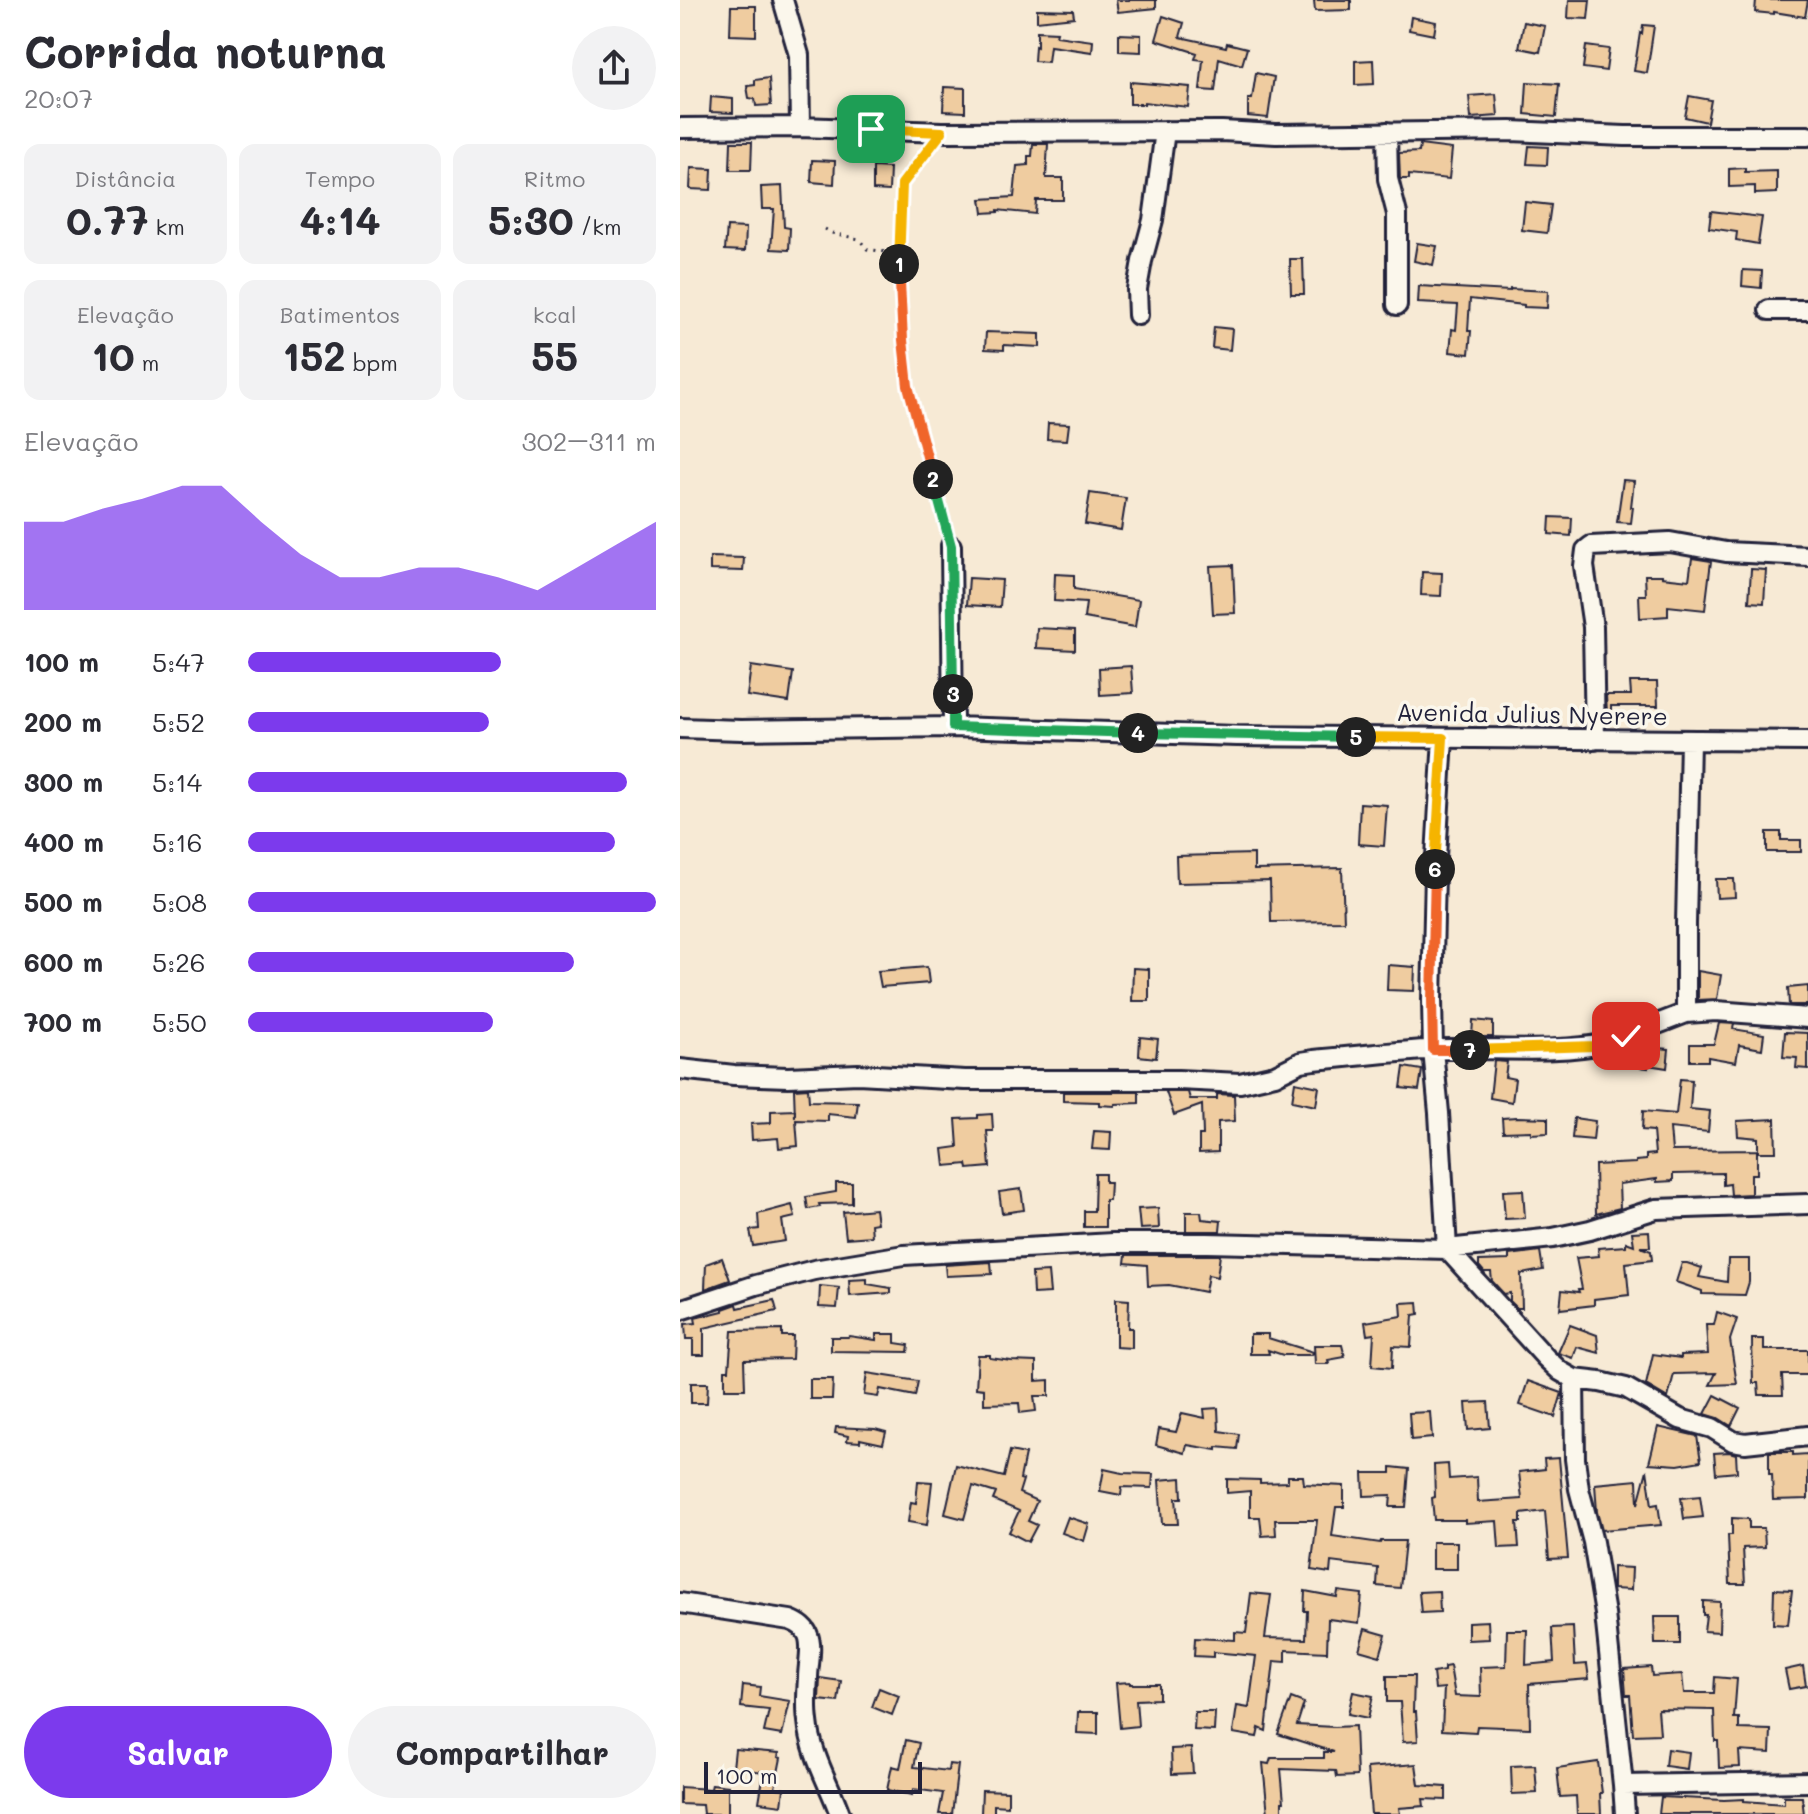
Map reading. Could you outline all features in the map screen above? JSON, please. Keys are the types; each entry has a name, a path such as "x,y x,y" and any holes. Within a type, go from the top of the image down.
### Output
{"street":[{"path":"783,0 799,55 800,127"},
{"path":"680,128 800,127 942,132 1222,131 1276,134 1511,131 1625,136 1808,136"},
{"path":"1138,315 1137,289 1153,220 1165,131"},
{"path":"1387,132 1388,179 1397,214 1397,305"},
{"path":"1769,310 1808,310"},
{"path":"1595,740 1593,627 1584,566 1586,550 1591,546 1670,542 1726,552 1808,556"},
{"path":"951,546 953,727"},
{"name":"Avenida Julius Nyerere","path":"680,728 953,727 1237,736 1808,741"},
{"path":"1443,738 1432,1000 1447,1249 1546,1358 1574,1379 1626,1388 1680,1419 1712,1428 1733,1441 1745,1443 1808,1436"},
{"path":"1686,1013 1690,741"},
{"path":"680,1069 761,1076 858,1074 965,1080 1240,1083 1275,1075 1301,1062 1314,1060 1433,1050 1596,1046 1686,1013 1716,1011 1808,1018"},
{"path":"680,1310 814,1270 904,1255 1113,1243 1447,1249 1553,1238 1656,1209 1808,1204"},
{"path":"1574,1379 1575,1459 1605,1614 1625,1814"},
{"path":"680,1603 799,1623 809,1637 807,1682 811,1740 817,1762 840,1814"},
{"path":"1623,1785 1808,1782"}],"path":[{"path":"942,132 902,184 898,254 908,386 951,546"},
{"path":"825,229 859,239 867,249 898,254"}],"building":[{"path":"1116,0 1156,0 1156,8 1118,12"},
{"path":"1314,0 1351,0 1351,10 1315,11"},
{"path":"1569,0 1590,0 1588,19 1568,18"},
{"path":"1756,0 1808,0 1805,17 1755,12"},
{"path":"731,6 756,6 756,36 730,35"},
{"path":"1037,9 1073,10 1074,17 1037,21"},
{"path":"1163,16 1184,23 1180,37 1226,47 1227,43 1247,48 1242,65 1219,58 1215,91 1200,90 1203,60 1195,59 1197,53 1156,40"},
{"path":"1411,17 1436,22 1434,35 1409,30"},
{"path":"1524,22 1545,26 1540,52 1519,48"},
{"path":"1643,25 1654,26 1647,73 1634,71"},
{"path":"1037,31 1057,32 1056,36 1093,41 1092,52 1050,46 1048,62 1034,61"},
{"path":"1119,34 1141,35 1141,52 1119,51"},
{"path":"1586,46 1609,49 1606,71 1583,68"},
{"path":"1373,60 1374,84 1355,85 1355,61"},
{"path":"1256,73 1274,77 1268,118 1248,116 1248,99 1252,99"},
{"path":"769,78 771,105 756,106 755,99 749,98 747,86 755,85 755,80"},
{"path":"1130,82 1190,87 1188,107 1144,102 1130,104"},
{"path":"1527,82 1559,84 1556,117 1525,114"},
{"path":"944,87 965,88 965,112 943,111"},
{"path":"1496,94 1498,116 1471,118 1469,96"},
{"path":"1689,96 1711,100 1707,122 1685,117"},
{"path":"711,97 733,99 733,113 710,112"},
{"path":"731,142 752,142 751,170 730,170"},
{"path":"1033,144 1048,144 1046,178 1063,178 1063,200 1036,200 1035,214 998,210 983,213 981,199 1014,197 1017,166 1028,165"},
{"path":"1420,145 1452,149 1449,179 1409,175 1409,179 1400,179 1399,153 1419,152"},
{"path":"1529,146 1548,147 1547,165 1527,164"},
{"path":"812,160 835,161 834,184 811,182"},
{"path":"873,167 890,168 889,191 873,190"},
{"path":"691,168 712,169 711,190 690,189"},
{"path":"1745,168 1745,172 1777,171 1777,193 1755,194 1755,186 1729,187 1729,169"},
{"path":"782,186 784,227 790,228 789,250 771,249 774,209 762,209 761,187"},
{"path":"1525,202 1551,205 1547,233 1522,230"},
{"path":"1711,211 1762,217 1758,244 1736,240 1737,232 1709,228"},
{"path":"727,227 746,228 745,251 725,250"},
{"path":"1417,243 1437,246 1433,265 1414,261"},
{"path":"1290,259 1303,259 1304,294 1291,294"},
{"path":"1743,270 1762,271 1761,288 1742,286"},
{"path":"1419,286 1548,291 1547,308 1470,299 1469,354 1450,352 1458,305 1418,303"},
{"path":"1214,327 1232,329 1230,350 1212,348"},
{"path":"986,332 1040,334 1040,347 1004,345 1004,350 985,349"},
{"path":"1048,423 1069,424 1067,440 1047,439"},
{"path":"1623,480 1634,481 1631,523 1617,522"},
{"path":"1090,493 1126,498 1121,530 1085,524"},
{"path":"1550,517 1572,518 1571,536 1549,534"},
{"path":"710,557 744,558 743,571 710,570"},
{"path":"1692,558 1711,561 1705,610 1668,606 1668,616 1640,618 1639,595 1646,595 1645,575 1689,580"},
{"path":"1233,565 1235,613 1213,614 1210,566"},
{"path":"1751,569 1766,570 1764,603 1749,602"},
{"path":"1422,572 1442,573 1441,596 1421,595"},
{"path":"1055,574 1074,575 1074,589 1139,600 1135,627 1084,618 1086,603 1054,601"},
{"path":"969,578 1002,580 1000,607 967,605"},
{"path":"1037,628 1075,630 1075,650 1036,648"},
{"path":"751,666 793,672 789,702 747,696"},
{"path":"1131,666 1133,693 1100,695 1099,668"},
{"path":"1630,682 1657,682 1658,706 1611,706 1611,713 1607,713 1606,695 1631,695"},
{"path":"1360,803 1387,805 1384,846 1358,844"},
{"path":"1767,832 1781,832 1781,840 1801,840 1801,852 1767,852"},
{"path":"1254,854 1254,870 1342,868 1344,921 1271,922 1270,881 1177,883 1176,856"},
{"path":"1716,879 1734,879 1735,897 1717,898"},
{"path":"1388,965 1415,967 1414,991 1387,990"},
{"path":"927,967 929,983 881,987 878,971"},
{"path":"1133,968 1149,969 1149,1001 1132,1001"},
{"path":"1698,971 1721,975 1717,999 1698,1000"},
{"path":"1808,986 1808,1005 1789,1005 1788,988"},
{"path":"1473,1020 1493,1022 1493,1037 1472,1037"},
{"path":"1719,1023 1734,1024 1733,1029 1764,1034 1762,1049 1739,1045 1736,1062 1708,1057 1708,1061 1690,1061 1690,1044 1714,1044"},
{"path":"1785,1032 1808,1033 1808,1069 1796,1068 1797,1058 1783,1057"},
{"path":"1140,1037 1158,1039 1156,1058 1139,1056"},
{"path":"1633,1046 1669,1049 1667,1068 1632,1066"},
{"path":"1494,1061 1507,1062 1505,1077 1515,1079 1512,1102 1490,1098"},
{"path":"1404,1067 1422,1070 1419,1090 1401,1088"},
{"path":"1680,1079 1692,1080 1690,1109 1710,1111 1708,1132 1670,1128 1672,1151 1757,1150 1757,1174 1751,1174 1751,1194 1731,1195 1730,1184 1723,1185 1723,1173 1673,1174 1673,1181 1657,1182 1657,1179 1619,1184 1620,1208 1596,1214 1595,1165 1636,1163 1646,1160 1646,1155 1655,1154 1653,1131 1642,1130 1643,1111 1676,1114"},
{"path":"1295,1082 1319,1087 1316,1106 1292,1101"},
{"path":"808,1088 809,1101 858,1102 856,1117 828,1114 828,1121 796,1120 798,1146 779,1148 778,1138 752,1140 751,1124 771,1123 771,1111 795,1110 794,1089"},
{"path":"1063,1092 1139,1092 1139,1103 1115,1106 1099,1105 1099,1102 1063,1101"},
{"path":"1166,1092 1188,1092 1190,1099 1217,1099 1217,1094 1234,1095 1235,1121 1218,1122 1218,1152 1199,1153 1199,1135 1203,1135 1202,1105 1174,1115"},
{"path":"992,1114 993,1131 987,1131 990,1167 968,1169 967,1164 945,1166 943,1149 958,1147 956,1119"},
{"path":"1502,1118 1548,1118 1548,1133 1503,1132"},
{"path":"1574,1118 1595,1121 1593,1140 1572,1138"},
{"path":"1775,1119 1776,1152 1758,1152 1758,1138 1738,1136 1737,1121"},
{"path":"1094,1131 1111,1132 1110,1150 1092,1149"},
{"path":"1095,1174 1105,1174 1105,1182 1110,1182 1109,1200 1105,1200 1105,1227 1084,1227 1084,1211 1094,1211"},
{"path":"836,1183 852,1183 852,1203 819,1204 820,1207 808,1209 806,1197 836,1192"},
{"path":"1021,1189 1024,1210 1002,1213 999,1192"},
{"path":"1523,1190 1525,1218 1505,1219 1503,1191"},
{"path":"792,1205 795,1217 782,1220 785,1241 753,1246 750,1230 759,1229 758,1214"},
{"path":"1158,1208 1159,1228 1140,1229 1138,1209"},
{"path":"875,1209 877,1223 871,1224 872,1236 846,1238 843,1212"},
{"path":"1186,1212 1201,1212 1202,1219 1221,1221 1220,1231 1186,1231"},
{"path":"1649,1231 1650,1247 1640,1247 1651,1251 1652,1260 1626,1263 1629,1295 1594,1299 1594,1305 1560,1309 1562,1290 1579,1292 1578,1289 1582,1289 1576,1258 1599,1256 1598,1248 1626,1246 1626,1242 1634,1245 1632,1232"},
{"path":"1540,1251 1543,1270 1521,1274 1522,1308 1517,1308 1510,1301 1510,1293 1504,1294 1492,1281 1491,1272 1484,1272 1479,1266 1479,1261 1509,1260 1509,1255"},
{"path":"1126,1255 1220,1255 1217,1277 1208,1275 1205,1292 1169,1285 1148,1286 1147,1265 1125,1263"},
{"path":"722,1258 730,1280 705,1289 706,1264"},
{"path":"1728,1259 1749,1259 1749,1282 1745,1295 1702,1294 1702,1291 1676,1282 1682,1263 1687,1263 1702,1268 1699,1277 1727,1282"},
{"path":"991,1262 992,1274 946,1276 945,1265"},
{"path":"1048,1272 1050,1293 1033,1294 1032,1273"},
{"path":"867,1279 867,1284 891,1288 891,1293 850,1296 849,1280"},
{"path":"820,1286 839,1288 837,1308 819,1307"},
{"path":"1116,1299 1129,1300 1128,1328 1132,1328 1132,1348 1116,1347"},
{"path":"774,1300 777,1311 704,1328 704,1355 693,1355 693,1339 686,1339 685,1324 696,1323 695,1318 737,1304 738,1308"},
{"path":"1418,1302 1419,1314 1413,1315 1411,1347 1393,1346 1392,1368 1372,1366 1374,1334 1367,1335 1365,1322 1402,1316 1401,1303"},
{"path":"1717,1312 1737,1319 1730,1340 1737,1384 1710,1385 1716,1373 1674,1374 1668,1398 1646,1385 1653,1354 1681,1358 1681,1355 1708,1354 1706,1325 1714,1325"},
{"path":"1570,1325 1597,1335 1599,1353 1577,1347 1573,1358 1558,1353"},
{"path":"782,1330 782,1336 793,1336 792,1359 744,1360 745,1389 725,1389 732,1331"},
{"path":"876,1334 895,1334 895,1343 909,1345 908,1352 831,1351 831,1337 876,1340"},
{"path":"1250,1334 1268,1334 1268,1338 1313,1352 1312,1355 1283,1355 1268,1350 1269,1354 1250,1354"},
{"path":"1752,1339 1764,1339 1764,1350 1808,1350 1808,1375 1782,1375 1783,1395 1759,1395 1758,1383 1753,1383"},
{"path":"1314,1345 1342,1345 1345,1357 1328,1360 1329,1364 1315,1364"},
{"path":"978,1355 1036,1362 1036,1381 1049,1380 1049,1396 1034,1396 1036,1411 1020,1413 1019,1403 984,1404 984,1389 976,1388"},
{"path":"867,1373 918,1381 915,1396 880,1389 878,1397 864,1395"},
{"path":"810,1379 833,1379 832,1399 810,1399"},
{"path":"1528,1381 1562,1393 1555,1417 1520,1405"},
{"path":"691,1383 708,1383 707,1403 691,1403"},
{"path":"1715,1395 1740,1408 1731,1426 1705,1414"},
{"path":"1488,1402 1490,1428 1468,1430 1466,1403"},
{"path":"1218,1408 1219,1431 1239,1434 1237,1449 1217,1447 1217,1450 1187,1445 1185,1453 1156,1445 1159,1429 1176,1432 1182,1413 1205,1418 1204,1409"},
{"path":"1430,1412 1432,1438 1411,1440 1409,1413"},
{"path":"836,1427 886,1432 883,1444 860,1439 860,1442 847,1441 848,1436 835,1433"},
{"path":"1658,1427 1697,1436 1701,1461 1678,1465 1649,1463"},
{"path":"1010,1451 1025,1454 1019,1493 1037,1501 1028,1521 1037,1525 1028,1542 1009,1532 1019,1511 993,1500 996,1493 973,1486 964,1519 945,1514 956,1465 1004,1477"},
{"path":"1769,1452 1808,1454 1808,1499 1773,1500"},
{"path":"1714,1453 1736,1454 1737,1472 1716,1474"},
{"path":"1559,1458 1568,1558 1549,1559 1545,1511 1521,1514 1521,1522 1517,1522 1519,1547 1499,1548 1497,1521 1465,1523 1465,1520 1434,1520 1434,1465 1448,1464 1449,1479 1477,1477 1478,1502 1522,1499 1519,1472 1545,1469 1544,1459"},
{"path":"1391,1467 1409,1469 1406,1507 1390,1507 1391,1495 1364,1496 1363,1473 1391,1473"},
{"path":"1104,1469 1153,1474 1152,1488 1122,1487 1121,1495 1100,1491"},
{"path":"1647,1470 1652,1505 1658,1504 1661,1525 1602,1530 1595,1484 1637,1480 1638,1504"},
{"path":"1288,1476 1303,1476 1304,1484 1344,1486 1344,1507 1336,1507 1332,1536 1380,1543 1405,1541 1400,1588 1377,1586 1378,1568 1331,1562 1330,1573 1311,1570 1317,1520 1275,1520 1276,1535 1262,1536 1260,1517 1250,1517 1250,1491 1227,1493 1227,1479 1288,1482"},
{"path":"1181,1478 1182,1498 1176,1498 1178,1524 1162,1524 1159,1480"},
{"path":"918,1481 932,1482 927,1525 908,1522 911,1502 916,1503"},
{"path":"1700,1496 1703,1517 1684,1519 1681,1498"},
{"path":"1068,1517 1089,1524 1084,1541 1062,1533"},
{"path":"1732,1518 1749,1519 1749,1528 1764,1528 1765,1547 1743,1548 1745,1584 1730,1584 1728,1535 1732,1535"},
{"path":"1432,1542 1457,1542 1457,1569 1432,1569"},
{"path":"1613,1567 1632,1568 1631,1590 1613,1589"},
{"path":"1774,1589 1792,1590 1788,1625 1773,1624"},
{"path":"1305,1591 1337,1597 1338,1591 1362,1594 1359,1623 1328,1619 1327,1652 1286,1650 1286,1662 1274,1661 1266,1731 1259,1728 1257,1737 1233,1733 1237,1706 1249,1708 1256,1656 1213,1652 1213,1657 1194,1656 1195,1638 1235,1640 1235,1632 1246,1633 1251,1593 1271,1595 1265,1638 1306,1639"},
{"path":"1439,1591 1440,1612 1421,1613 1419,1592"},
{"path":"1703,1601 1720,1602 1719,1632 1704,1631 1706,1615 1703,1615"},
{"path":"1654,1617 1680,1617 1680,1644 1655,1644"},
{"path":"1488,1621 1489,1639 1468,1640 1468,1622"},
{"path":"1573,1627 1575,1665 1587,1664 1589,1679 1529,1684 1530,1728 1477,1726 1476,1732 1442,1730 1444,1688 1435,1689 1433,1673 1450,1666 1455,1696 1481,1697 1480,1667 1506,1666 1507,1630 1527,1630 1526,1665 1554,1662 1552,1628"},
{"path":"1365,1629 1386,1635 1380,1656 1359,1650"},
{"path":"1803,1666 1806,1686 1789,1689 1785,1670"},
{"path":"1651,1667 1652,1676 1682,1674 1684,1693 1714,1693 1715,1677 1737,1679 1734,1718 1739,1718 1739,1729 1771,1730 1770,1753 1739,1751 1740,1767 1719,1768 1714,1710 1658,1709 1660,1734 1633,1735 1630,1695 1626,1695 1624,1669"},
{"path":"1387,1676 1414,1676 1413,1712 1416,1712 1418,1741 1403,1742 1400,1702 1387,1702"},
{"path":"820,1678 841,1681 838,1702 819,1700"},
{"path":"1116,1683 1159,1684 1159,1699 1136,1700 1138,1726 1120,1728"},
{"path":"743,1685 760,1687 759,1696 790,1701 782,1735 764,1732 769,1710 741,1707"},
{"path":"879,1688 899,1696 892,1715 872,1707"},
{"path":"1353,1692 1373,1696 1368,1718 1348,1714"},
{"path":"1291,1698 1304,1703 1297,1725 1355,1726 1357,1776 1337,1777 1336,1771 1281,1769 1282,1814 1268,1814 1263,1763 1269,1764 1271,1758 1324,1758 1324,1752 1334,1752 1278,1734"},
{"path":"1078,1712 1098,1712 1098,1734 1077,1733"},
{"path":"1195,1712 1215,1712 1214,1731 1194,1730"},
{"path":"906,1740 919,1743 914,1767 948,1771 949,1764 958,1765 952,1814 939,1814 943,1793 913,1789 912,1795 887,1790 892,1766 900,1768"},
{"path":"1191,1748 1193,1773 1172,1774 1171,1749"},
{"path":"735,1749 779,1753 778,1757 781,1758 775,1788 784,1789 782,1805 759,1802 764,1772 733,1768"},
{"path":"1667,1749 1689,1752 1687,1769 1665,1766"},
{"path":"1598,1762 1601,1814 1577,1814 1576,1796 1560,1797 1557,1768"},
{"path":"1416,1764 1419,1785 1446,1787 1446,1800 1423,1799 1424,1806 1399,1808 1400,1814 1371,1814 1367,1768"},
{"path":"1535,1765 1537,1793 1512,1794 1511,1766"},
{"path":"712,1784 728,1786 728,1814 703,1814 702,1805 680,1804 680,1787 711,1789"},
{"path":"982,1790 1008,1791 1008,1806 994,1805 994,1814 981,1814"},
{"path":"1661,1797 1744,1799 1784,1804 1784,1797 1802,1797 1804,1814 1659,1814"}],"route":[{"path":"871,129 942,132 902,184 898,254 908,386 951,546 953,727 1237,736 1443,738 1435,874 1433,1050 1596,1046 1626,1036"}]}
